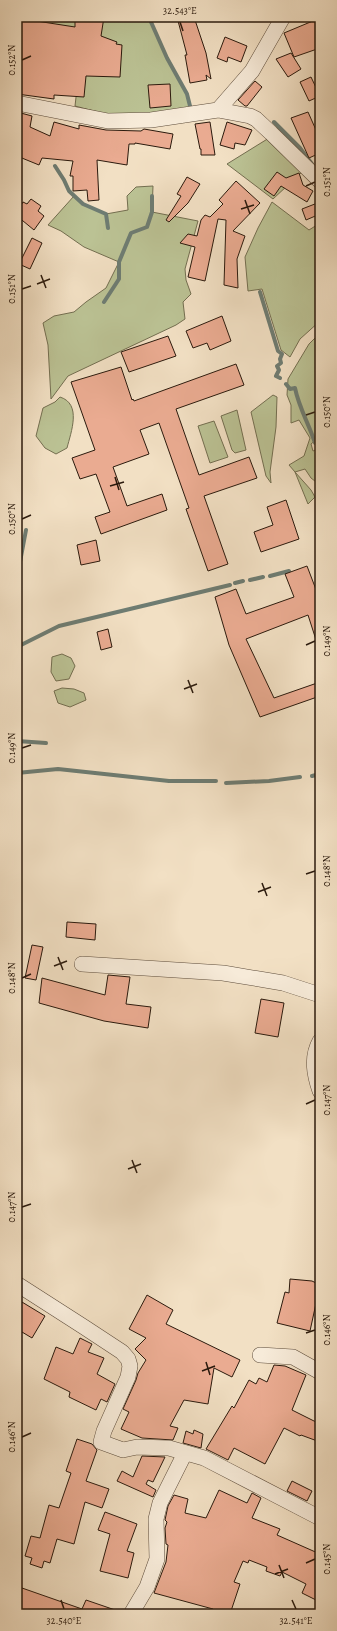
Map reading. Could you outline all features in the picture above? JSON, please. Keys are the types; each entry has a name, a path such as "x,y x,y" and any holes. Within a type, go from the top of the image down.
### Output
{"street":[{"path":"218,110 252,71 283,17"},
{"path":"17,103 108,121 151,120 218,110 242,114 256,119 320,181"},
{"path":"82,964 223,973 283,983 320,995"},
{"path":"320,1041 315,1051 314,1060 316,1080 320,1091"},
{"path":"17,1284 122,1352 128,1359 130,1366 128,1377 100,1442 123,1450 137,1447 169,1448 204,1458 320,1518"},
{"path":"260,1355 293,1357 320,1372"},
{"path":"131,1614 147,1587 156,1558 156,1519 160,1503 185,1453"}],"green space":[{"path":"17,17 151,17 151,22 167,58 187,94 192,112 109,115 75,106 81,54 17,46"},
{"path":"269,138 303,171 273,199 227,164"},
{"path":"153,186 152,212 198,221 185,269 186,280 191,294 183,302 185,319 176,325 68,376 51,399 48,345 43,323 54,316 74,312 106,288 119,262 84,247 61,231 48,225 74,196 83,204 106,214 128,210 127,196 136,187"},
{"path":"272,202 309,230 320,223 320,321 300,339 290,357 281,350 262,289 248,291 245,257"},
{"path":"320,333 320,439 318,438 311,444 313,451 320,448 320,485 311,478 305,469 295,472 289,465 304,456 310,438 299,420 291,423 291,405 287,395 288,379 309,344"},
{"path":"273,395 277,397 276,427 270,472 271,483 266,476 251,412"},
{"path":"60,397 67,401 71,406 73,419 67,448 56,454 45,448 36,436 43,408 55,402"},
{"path":"237,410 246,450 235,453 232,450 221,416"},
{"path":"214,421 228,457 210,463 198,426"},
{"path":"295,472 311,490 315,497 308,504"},
{"path":"62,654 71,658 75,666 69,679 56,681 51,672 52,657"},
{"path":"62,688 74,689 84,693 86,700 70,707 58,703 54,691"}],"building":[{"path":"75,17 104,17 101,36 117,42 116,44 122,45 120,77 86,76 84,97 54,95 54,99 17,94 17,18 75,27"},
{"path":"177,17 194,17 206,53 211,79 206,75 207,80 190,83 185,55 187,55"},
{"path":"320,18 320,48 294,57 284,33"},
{"path":"225,37 247,46 241,62 228,57 227,62 217,58"},
{"path":"291,53 301,69 288,77 276,59"},
{"path":"311,77 320,96 309,101 300,82"},
{"path":"255,81 262,87 247,106 245,106 238,100"},
{"path":"170,84 171,106 150,108 148,85"},
{"path":"17,112 32,116 30,127 50,136 54,122 79,129 79,125 106,130 141,131 144,129 173,134 170,149 135,143 129,144 127,165 97,160 99,200 88,201 87,190 73,191 73,176 70,176 73,161 42,158 39,165 17,156"},
{"path":"308,112 320,139 320,153 309,158 291,118"},
{"path":"210,122 215,155 201,155 195,124"},
{"path":"227,122 252,130 245,145 235,143 234,149 220,145"},
{"path":"277,172 286,178 299,173 303,185 313,191 307,202 281,186 274,196 264,189"},
{"path":"187,177 200,184 188,203 169,222 166,220 181,196 177,194"},
{"path":"236,181 260,203 233,231 245,236 237,259 238,288 224,285 226,220 218,219 205,281 188,277 195,247 180,243 188,234 197,236 201,220 205,215 210,217 223,204 219,200"},
{"path":"31,199 41,206 38,211 44,216 34,230 17,216 17,212 23,202 27,204"},
{"path":"320,202 320,214 306,220 302,209"},
{"path":"32,238 42,243 30,269 19,264"},
{"path":"222,316 231,341 210,350 207,343 193,348 186,331"},
{"path":"168,336 176,356 129,372 121,352"},
{"path":"236,364 244,385 176,409 199,475 249,457 257,478 204,496 228,564 208,571 186,509 189,508 159,423 140,430 149,454 113,467 127,506 162,494 167,510 101,534 95,517 110,512 96,474 80,479 72,458 95,450 71,382 121,367 132,400 133,399 134,401"},
{"path":"286,500 299,539 261,552 254,532 273,525 267,507"},
{"path":"96,540 100,561 81,565 77,545"},
{"path":"307,566 320,600 320,645 318,646 308,615 246,639 274,698 320,682 320,696 260,717 229,645 215,597 236,589 246,614 294,597 285,574"},
{"path":"108,629 112,647 101,650 97,632"},
{"path":"67,922 96,924 95,940 66,937"},
{"path":"32,945 43,947 36,980 25,978"},
{"path":"108,975 130,977 126,1004 151,1007 148,1028 104,1021 39,1003 42,978 105,995"},
{"path":"261,999 284,1003 278,1037 255,1033"},
{"path":"290,1279 312,1281 320,1285 310,1331 277,1323 285,1292 289,1293"},
{"path":"147,1295 173,1310 166,1324 240,1360 232,1377 214,1368 208,1404 184,1400 170,1426 178,1428 173,1440 142,1438 121,1429 129,1412 123,1409 138,1373 146,1360 135,1349 146,1338 129,1329"},
{"path":"17,1299 45,1316 32,1338 17,1329"},
{"path":"80,1338 92,1344 88,1352 104,1358 97,1374 115,1384 107,1402 101,1399 96,1410 69,1397 70,1392 44,1379 56,1347 73,1354"},
{"path":"274,1365 285,1366 306,1375 292,1410 320,1424 320,1442 301,1435 300,1436 284,1428 265,1464 234,1448 228,1460 206,1449 232,1406 234,1408 249,1380 256,1384 259,1378 267,1382"},
{"path":"194,1430 203,1434 201,1448 183,1443 186,1431 193,1434"},
{"path":"77,1439 92,1444 97,1450 86,1481 109,1489 102,1508 85,1502 74,1544 57,1539 50,1563 44,1561 42,1568 30,1564 32,1558 25,1556 31,1536 40,1538 49,1505 59,1508 71,1473 66,1471"},
{"path":"142,1456 165,1457 153,1482 148,1480 146,1484 156,1490 153,1497 117,1481 122,1471 133,1477"},
{"path":"292,1481 312,1491 307,1501 287,1491"},
{"path":"219,1490 247,1503 252,1493 261,1498 252,1518 280,1529 277,1535 320,1554 320,1577 316,1585 320,1587 320,1593 316,1600 302,1593 306,1584 282,1572 280,1576 266,1571 267,1567 249,1560 248,1563 243,1561 234,1582 240,1584 230,1614 212,1614 213,1609 154,1593 166,1562 168,1545 166,1544 165,1528 167,1522 165,1520 168,1506 174,1495 188,1499 185,1513 206,1518"},
{"path":"105,1512 137,1524 127,1551 134,1553 128,1578 100,1571 110,1534 98,1530"},
{"path":"22,1588 82,1609 86,1600 121,1612 121,1614 17,1614 17,1600"}],"waterway":[{"path":"151,17 151,22 167,58 187,94 190,106"},
{"path":"274,122 300,148 312,164"},
{"path":"55,166 69,191 83,204 106,214 108,228"},
{"path":"104,302 119,279 119,262 131,233 147,227 152,212 152,196"},
{"path":"260,292 278,351 282,354 280,359 281,363 277,366 279,370 276,376 280,378"},
{"path":"286,384 290,389 295,388 315,443"},
{"path":"17,578 26,530"},
{"path":"270,576 289,571"},
{"path":"250,580 263,577"},
{"path":"235,583 243,581"},
{"path":"17,647 59,626 230,585"},
{"path":"17,586 20,604 17,606"},
{"path":"17,741 46,743"},
{"path":"17,773 58,769 169,781 216,781"},
{"path":"312,776 320,774"},
{"path":"226,783 269,781 300,777"}]}
